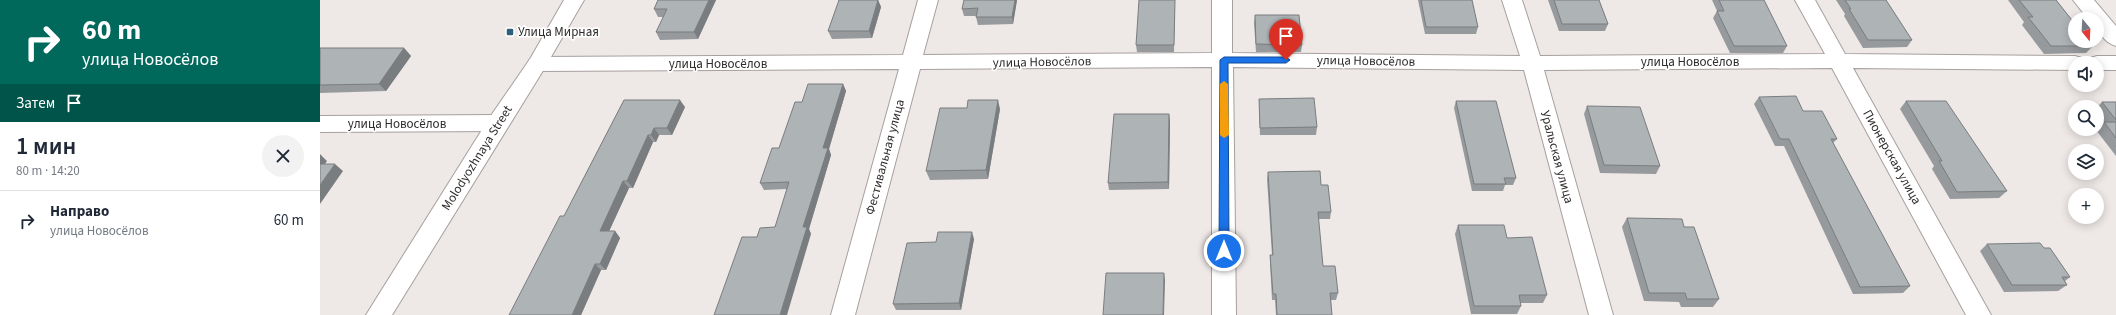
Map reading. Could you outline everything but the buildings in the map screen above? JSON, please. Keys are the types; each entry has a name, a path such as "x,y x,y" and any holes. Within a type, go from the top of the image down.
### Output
{"street":[{"name":"Molodyozhnaya Street","path":"378,315 498,123 537,64 574,0"},
{"name":"Фестивальная улица","path":"843,315 928,0"},
{"path":"1222,0 1224,60 1224,315"},
{"name":"Уральская улица","path":"1512,0 1532,63 1601,315"},
{"name":"Пионерская улица","path":"1805,0 1979,315"},
{"path":"2083,0 2116,39"},
{"name":"улица Новосёлов","path":"537,64 1224,60 1532,63 1839,61 2068,63"},
{"path":"2104,63 2116,63"},
{"name":"улица Новосёлов","path":"320,124 498,123"}],"slow traffic":[{"path":"1224,84 1224,135"}],"place":[{"name":"Улица Мирная","path":"510,32"}],"route":[{"path":"1224,251 1224,60 1286,60"}]}
